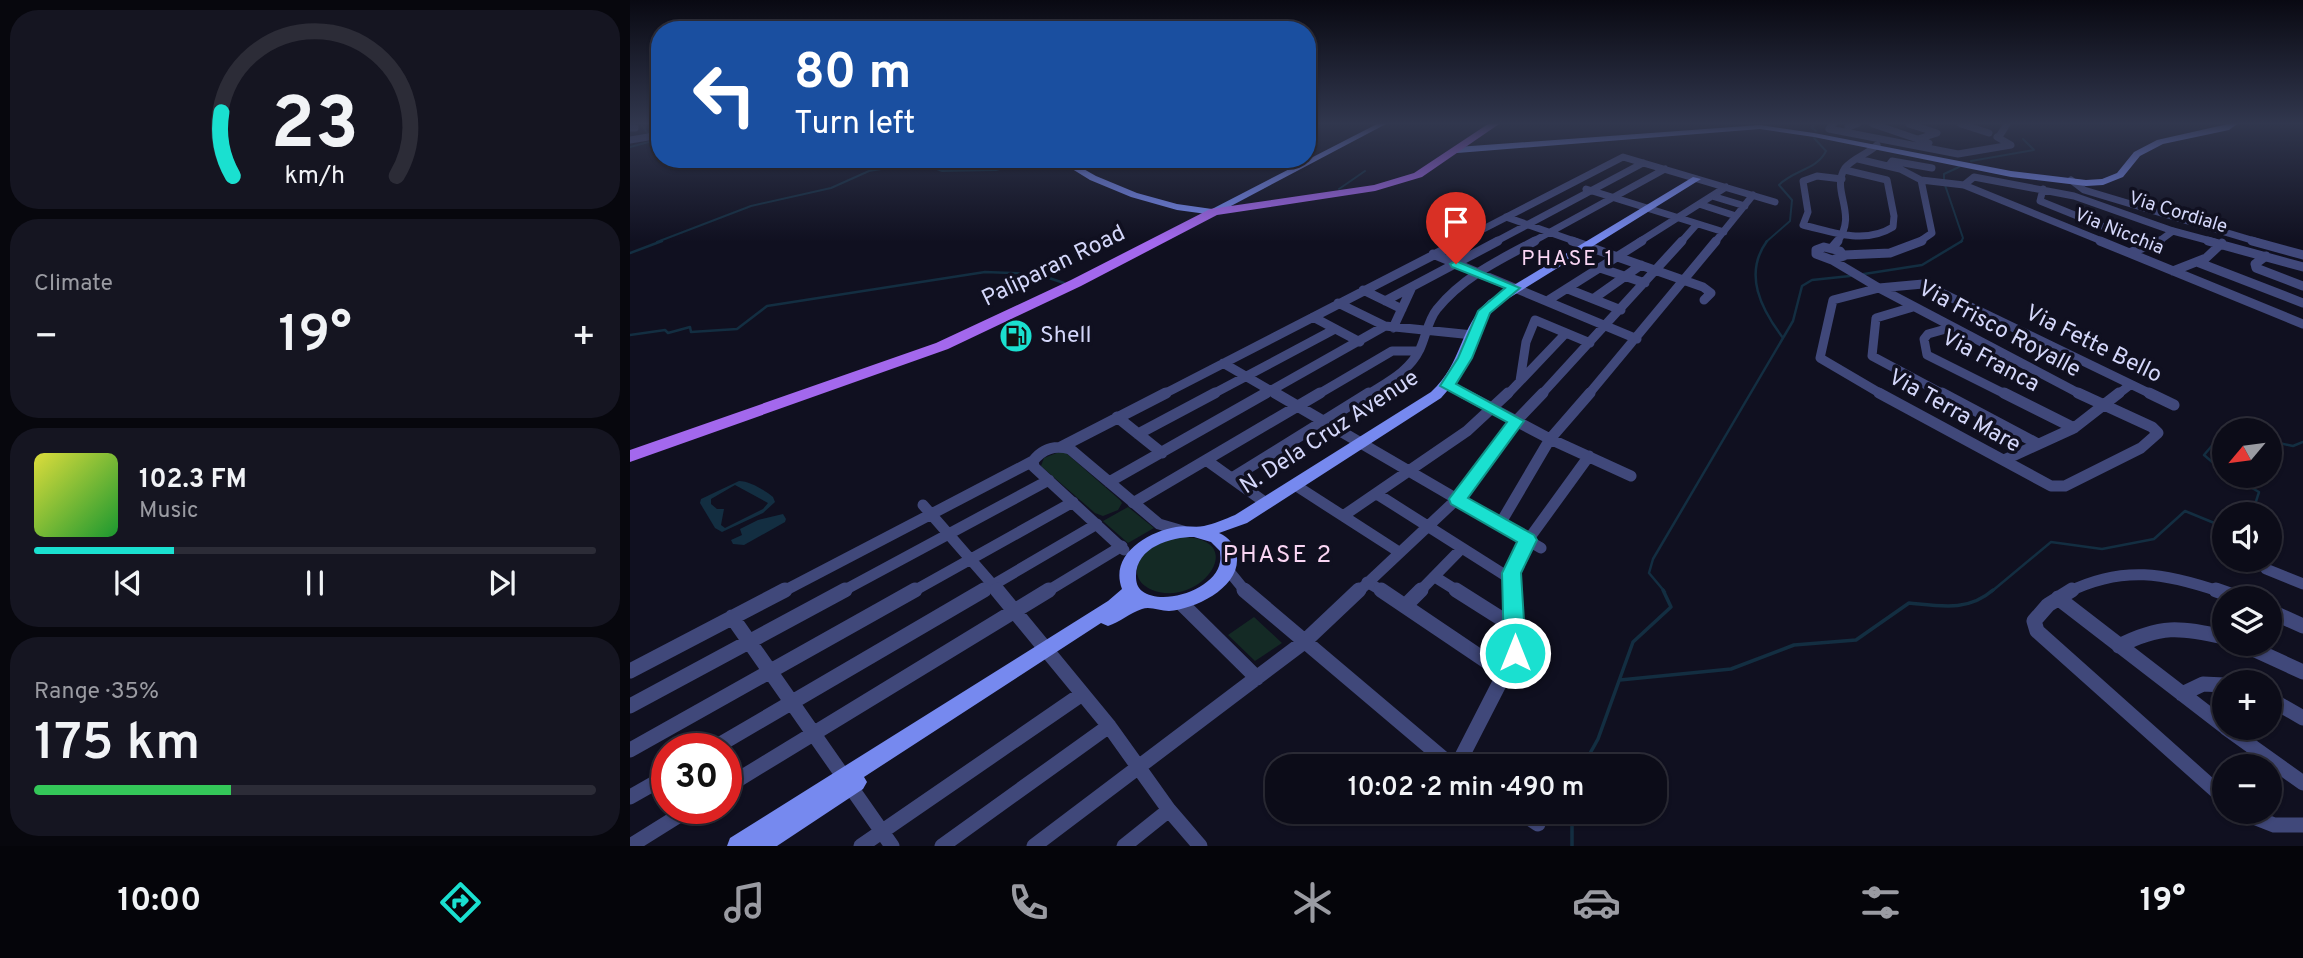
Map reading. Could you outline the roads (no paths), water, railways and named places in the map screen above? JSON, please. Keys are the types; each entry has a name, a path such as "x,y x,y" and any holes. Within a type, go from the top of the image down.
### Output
{"main road":[{"name":"Paliparan Road","path":"630,456 942,346 1076,283 1214,212 1386,185 1418,175 1435,163"}],"street":[{"path":"630,671 927,510 1033,461 1043,451 1061,447 1506,217 1566,182 1608,163"},
{"path":"1385,301 1642,163"},
{"path":"1645,163 1775,202"},
{"path":"1843,174 1854,163"},
{"path":"1883,163 1889,165"},
{"path":"1913,163 1932,168"},
{"path":"1969,163 2072,182 2118,200 2231,236 2303,255"},
{"path":"2093,181 2110,173 2118,163"},
{"path":"2072,182 2120,175 2129,163"},
{"name":"Via Nicchia","path":"1889,165 1921,180 1964,185 2303,324"},
{"path":"1078,168 1088,177 1195,211 1214,212 1298,168"},
{"path":"1232,478 1402,373 1419,351 1434,312 1455,289 1478,272 1665,169"},
{"path":"1832,248 1845,236 1849,224 1843,174"},
{"path":"1843,174 1886,180 1894,223 1890,230 1867,238 1845,236 1802,225 1808,212 1803,181 1817,176 1843,174"},
{"name":"Via Cordiale","path":"1964,185 1974,177 2074,196 2174,231 2303,267"},
{"name":"N. Dela Cruz Avenue","path":"1204,532 1241,519 1448,386 1465,358 1484,311 1514,288 1696,179"},
{"path":"1844,255 1840,259 1832,260 1821,257 1815,251 1821,247 1832,248 1844,255 1887,254 1932,233 1921,180"},
{"path":"2093,181 2118,200"},
{"path":"1566,182 1724,232"},
{"path":"2002,202 2008,183"},
{"path":"1547,301 1726,187"},
{"path":"2043,190 2040,201 2108,228"},
{"path":"1500,524 1550,439 1637,339 1753,195"},
{"path":"1712,196 1745,206"},
{"path":"1699,204 1737,216"},
{"path":"2086,236 2129,216"},
{"path":"1506,217 1711,292 1704,300"},
{"path":"1034,846 1304,642 1457,499 1516,421 1606,327 1697,223"},
{"path":"2129,253 2157,243 2174,231"},
{"path":"2173,271 2213,253 2222,243"},
{"path":"1433,254 1637,339"},
{"path":"2266,256 2255,264 2256,268 2303,286"},
{"name":"Via Frisco Royalle","path":"1832,260 1913,307 2104,407 2152,427"},
{"path":"2197,262 2303,303"},
{"path":"1593,299 1641,265"},
{"path":"1600,268 1645,283"},
{"name":"Via Fette Bello","path":"1878,288 1917,284 1927,286 2174,405"},
{"name":"Via Terra Mare","path":"1878,288 1833,300 1820,358 1829,366 2037,480 2065,486 2141,448 2158,433 2152,427"},
{"path":"1109,482 1389,327 1402,309 1411,289"},
{"path":"1568,289 1621,310"},
{"path":"1363,290 1402,309"},
{"path":"1338,303 1389,327 1473,335"},
{"path":"1913,307 1876,318 1872,356 2038,444"},
{"path":"1313,317 1360,342"},
{"path":"1520,381 1526,342 1535,320 1590,343"},
{"name":"Via Franca","path":"1953,327 1928,334 1924,339 1927,355 2074,428"},
{"path":"1138,434 1335,329"},
{"path":"1343,516 1467,431 1493,409 1566,333"},
{"path":"1133,503 1392,351 1419,351"},
{"path":"1223,363 1541,548"},
{"path":"2004,460 2074,428 2130,385"},
{"path":"1448,386 1550,439 1631,476"},
{"path":"1117,417 1162,453"},
{"path":"738,846 847,782 1047,653 1114,606 1137,595 1167,604 1181,603 1205,593 1223,578 1230,560 1224,542 1204,532 1184,531 1159,524 1070,449 1061,447"},
{"path":"1460,754 1515,653 1512,567 1528,540 1589,456"},
{"path":"1206,460 1266,503"},
{"path":"1033,461 1034,467 1126,553 1126,576 1137,595"},
{"path":"630,706 1049,480"},
{"path":"1295,485 1399,552"},
{"path":"1377,494 1511,579"},
{"path":"630,750 1073,502"},
{"path":"927,510 1016,612 1109,726 1170,810 1200,846"},
{"name":"N. Dela Cruz Avenue","path":"1224,542 1241,519"},
{"path":"739,733 1097,524"},
{"path":"742,777 1016,612 1152,540 1184,531"},
{"path":"1406,605 1461,549"},
{"path":"1228,570 1238,584 1304,642 1439,754"},
{"path":"2273,572 2303,584"},
{"path":"2212,589 2179,579 2142,573 2095,578 2058,598 2038,614 2034,621 2037,631 2212,787"},
{"path":"1435,578 1516,628"},
{"path":"1367,582 1406,605 1504,673"},
{"path":"2058,598 2212,717"},
{"path":"1181,603 1256,678"},
{"path":"2282,616 2303,626"},
{"path":"732,617 892,846"},
{"path":"2119,646 2146,631 2168,628 2212,635"},
{"path":"2268,656 2303,672"},
{"path":"2182,694 2203,684 2212,684"},
{"path":"861,846 1082,694"},
{"path":"2282,706 2303,718"},
{"path":"942,846 1109,726"},
{"path":"2243,740 2303,783"},
{"path":"758,846 847,782"},
{"path":"630,797 651,785"},
{"path":"1124,846 1170,810"},
{"path":"630,846 665,824"},
{"path":"2271,824 2303,825"}],"water":[{"path":"739,481 761,489 773,497 775,502 763,513 722,532 715,528 700,503 701,499","holes":["735,485 768,503 763,509 725,528 721,525 724,509 717,509 711,504 711,499"]},
{"path":"783,514 785,522 744,545 733,544 731,540 742,535 740,529 758,520"}],"waterway":[{"path":"1767,241 1790,221 1792,200 1779,185 1815,163"},
{"path":"1944,181 1944,174 1959,167"},
{"path":"657,242 751,206 831,188 869,171 887,168"},
{"path":"935,168 942,171 1002,168"},
{"path":"1339,189 1365,171"},
{"path":"1945,185 1963,238 1961,241"},
{"path":"630,253 662,241"},
{"path":"1767,241 1756,266 1758,291 1768,315 1783,338"},
{"path":"1864,274 1922,265 1961,241"},
{"path":"630,335 665,330 668,333 690,327 691,332 737,329 767,306 985,272 1037,274 1064,283"},
{"path":"1783,338 1793,321 1802,286 1812,280 1850,276"},
{"path":"1665,592 1649,573 1653,559 1783,338"},
{"path":"2282,444 2293,446 2303,442"},
{"path":"2212,446 2204,455 2212,462"},
{"path":"2252,488 2259,492 2256,502"},
{"path":"1991,592 2051,542 2102,549 2154,539 2185,511 2212,522"},
{"path":"1590,754 1598,739 1633,642 1671,607 1663,590"},
{"path":"1620,680 1731,669 1794,645 1856,640 1909,603 1964,605 1993,590"},
{"path":"1572,824 1572,846"}],"place":[{"name":"Shell","path":"1016,336"}],"district":[{"name":"PHASE 1","path":"1568,259"},
{"name":"PHASE 2","path":"1278,556"}]}
